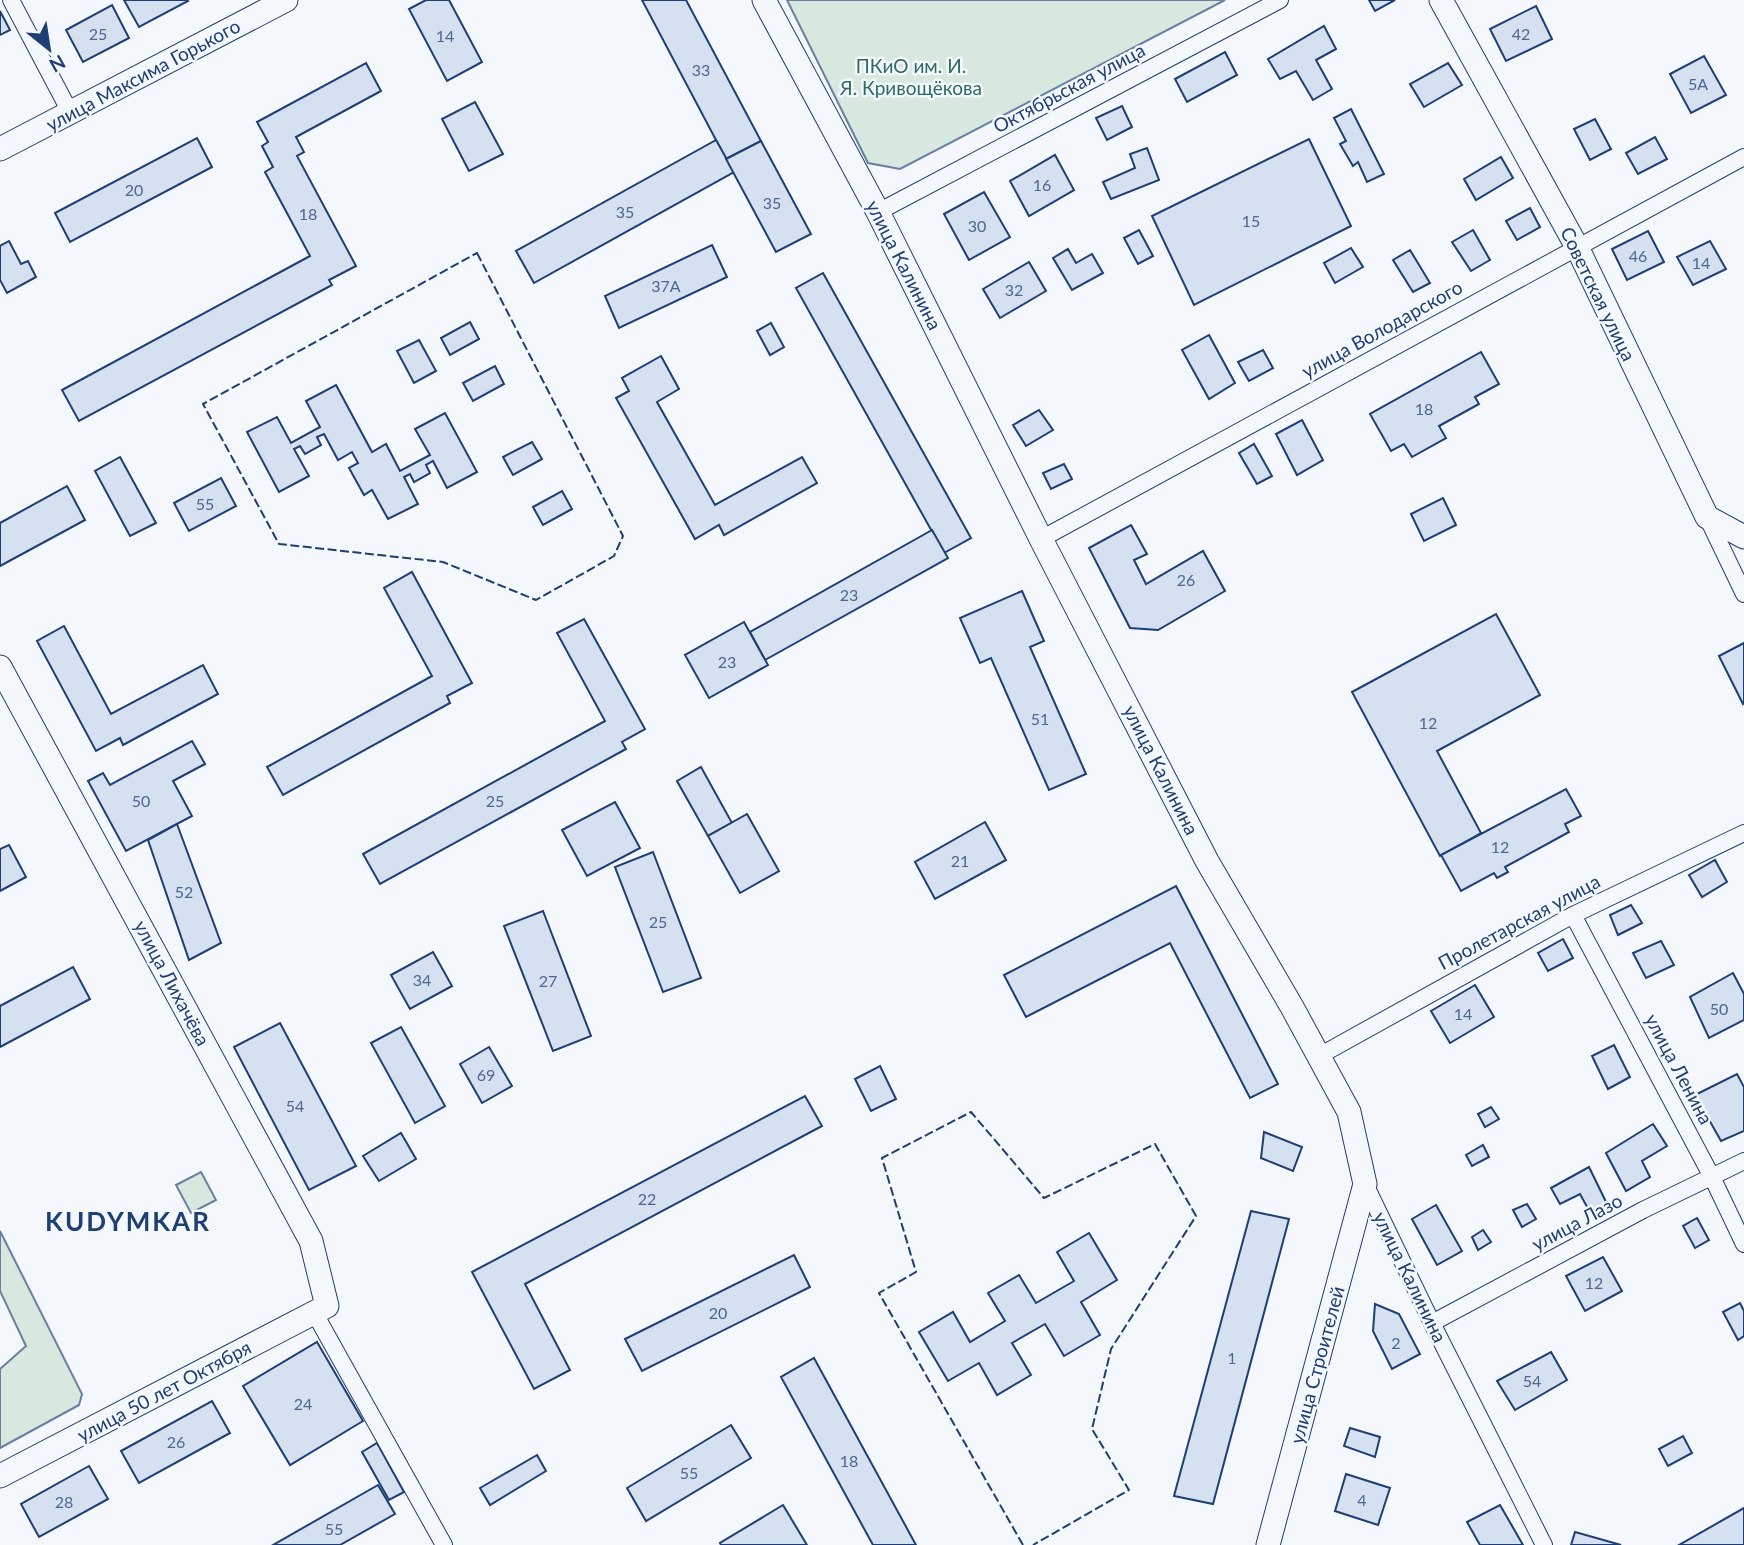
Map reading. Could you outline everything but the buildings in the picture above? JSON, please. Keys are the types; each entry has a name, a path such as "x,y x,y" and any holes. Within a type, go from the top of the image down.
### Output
{"street":[{"path":"11,0 70,112"},
{"name":"улица Максима Горького","path":"0,149 286,0"},
{"name":"улица Калинина","path":"764,0 878,212 1041,539 1208,861 1349,1112 1365,1184 1544,1545"},
{"name":"Октябрьская улица","path":"878,212 1280,0"},
{"name":"Советская улица","path":"1441,0 1577,247 1744,594"},
{"name":"улица Володарского","path":"1041,539 1744,157"},
{"path":"1707,517 1744,537"},
{"name":"улица Лихачёва","path":"0,667 311,1241 321,1309 444,1545"},
{"name":"Пролетарская улица","path":"1319,1056 1573,915 1744,833"},
{"name":"улица Ленина","path":"1573,915 1712,1177 1744,1244"},
{"name":"улица Лазо","path":"1432,1323 1643,1210 1744,1161"},
{"name":"улица Строителей","path":"1268,1545 1365,1184"},
{"name":"улица 50 лет Октября","path":"0,1476 321,1309"}],"green space":[{"name":"ПКиО им. И. Я. Кривощёкова","path":"787,0 1225,0 900,169 868,163"},
{"path":"201,1172 216,1200 191,1213 176,1185"},
{"path":"0,1231 82,1394 79,1405 0,1448 0,1369 26,1346 0,1291"}],"fence":[{"path":"477,253 623,536 614,556 536,600 443,562 279,544 203,404 477,253"},
{"path":"1023,1545 879,1293 916,1272 882,1158 971,1112 1044,1198 1155,1144 1196,1216 1111,1349 1092,1429 1129,1490 1033,1545"}],"district":[{"name":"KUDYMKAR","path":"128,1222"}]}
